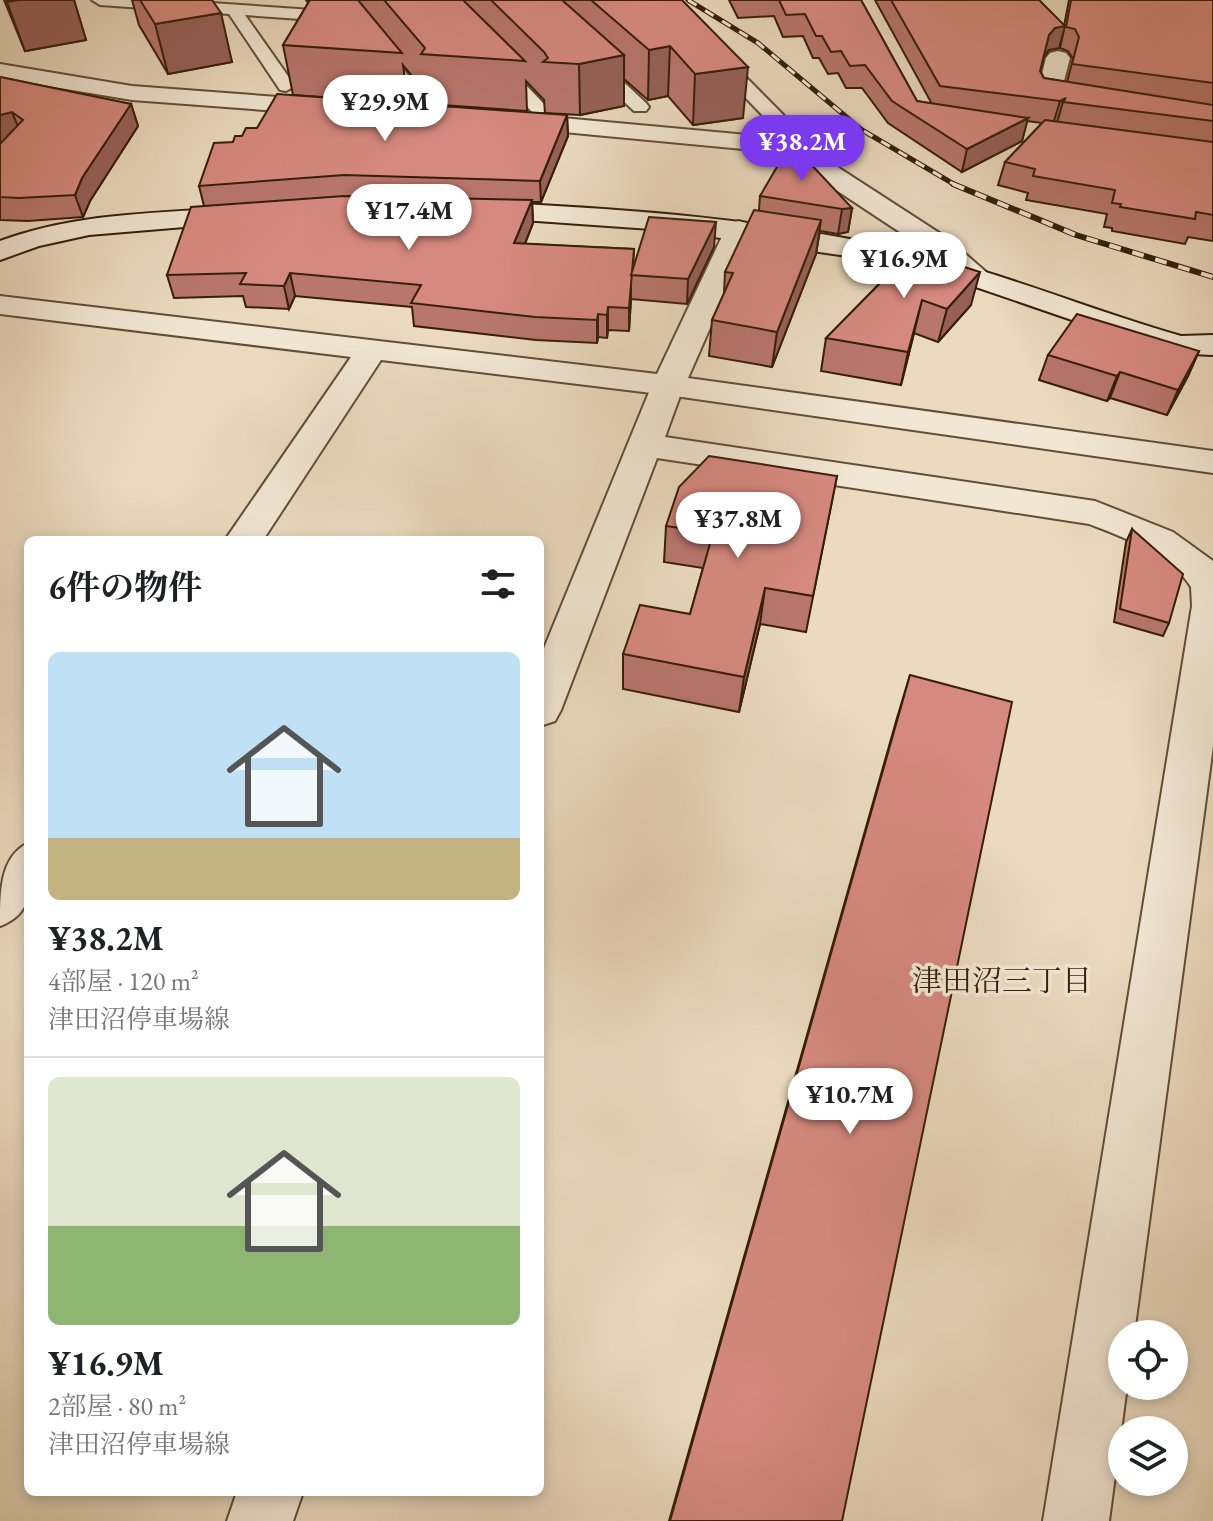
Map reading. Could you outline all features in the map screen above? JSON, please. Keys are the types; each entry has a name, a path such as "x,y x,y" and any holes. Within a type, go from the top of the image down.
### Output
{"street":[{"path":"1058,58 1049,94 1213,118"},
{"path":"0,71 132,93 353,110"},
{"path":"479,119 804,147 830,174 937,244 978,278"},
{"path":"449,209 616,217 797,238 978,278 1179,346 1213,345"},
{"path":"3,247 107,226 272,213"},
{"path":"544,700 668,385 739,230"},
{"path":"0,305 668,385 1213,462"},
{"path":"247,536 371,351"},
{"path":"645,445 1095,513 1133,526 1166,544 1195,567 1210,587 1212,606 1076,1521"},
{"path":"0,905 24,869"},
{"path":"260,1521 269,1496"}],"lane":[{"path":"100,0 238,7 358,18 417,110"},
{"path":"238,7 286,86"},
{"path":"700,41 804,147"},
{"path":"583,53 640,107"},
{"path":"488,56 538,108"}],"building":[{"path":"140,0 212,0 221,13 155,24"},
{"path":"310,0 358,0 402,53 283,45"},
{"path":"384,0 463,0 525,61 421,54 425,48"},
{"path":"491,0 562,0 624,55 579,64 543,62 548,58 544,52"},
{"path":"591,0 682,0 748,67 695,74 670,46 649,50"},
{"path":"779,0 861,0 917,101 1028,118 967,149 892,101 865,65 850,66 841,51 831,52 822,36 816,36 805,14 786,15"},
{"path":"891,0 1039,0 1065,26 1055,28 1049,35 1040,71 1044,78 1213,105 1213,121 1063,102 1066,98 1060,101 940,86"},
{"path":"1071,0 1213,0 1213,83 1072,64 1079,37 1075,29 1066,27"},
{"path":"0,77 131,104 82,178 75,195 0,197 0,144 23,120 12,112 0,115"},
{"path":"277,94 567,115 540,181 344,175 199,186 214,143 233,142 235,136 242,136 246,128 257,128"},
{"path":"1045,120 1213,142 1213,215 1196,212 1195,219 1120,207 1121,204 1112,203 1115,190 1033,176 1035,169 1005,162"},
{"path":"791,143 852,208 760,196"},
{"path":"344,196 532,200 514,243 634,249 629,308 608,307 607,315 598,314 597,320 535,317 411,303 421,285 290,273 284,286 240,284 246,273 167,275 191,207"},
{"path":"754,210 821,220 777,332 712,320 733,273 725,272"},
{"path":"649,217 716,222 688,279 631,275"},
{"path":"920,243 936,246 933,257 980,272 947,309 922,300 908,352 826,338 901,262 894,245 912,251"},
{"path":"1077,314 1199,351 1178,390 1048,355"},
{"path":"709,456 837,476 813,596 765,588 744,677 623,654 640,605 690,614 713,533 666,526 679,487"},
{"path":"1132,529 1183,574 1169,623 1120,609"},
{"path":"910,675 1012,702 842,1521 670,1521"}],"railway":[{"path":"688,0 758,43 862,130 955,185"},
{"path":"955,185 1076,235 1213,277"}],"district":[{"name":"津田沼三丁目","path":"1002,981"}]}
